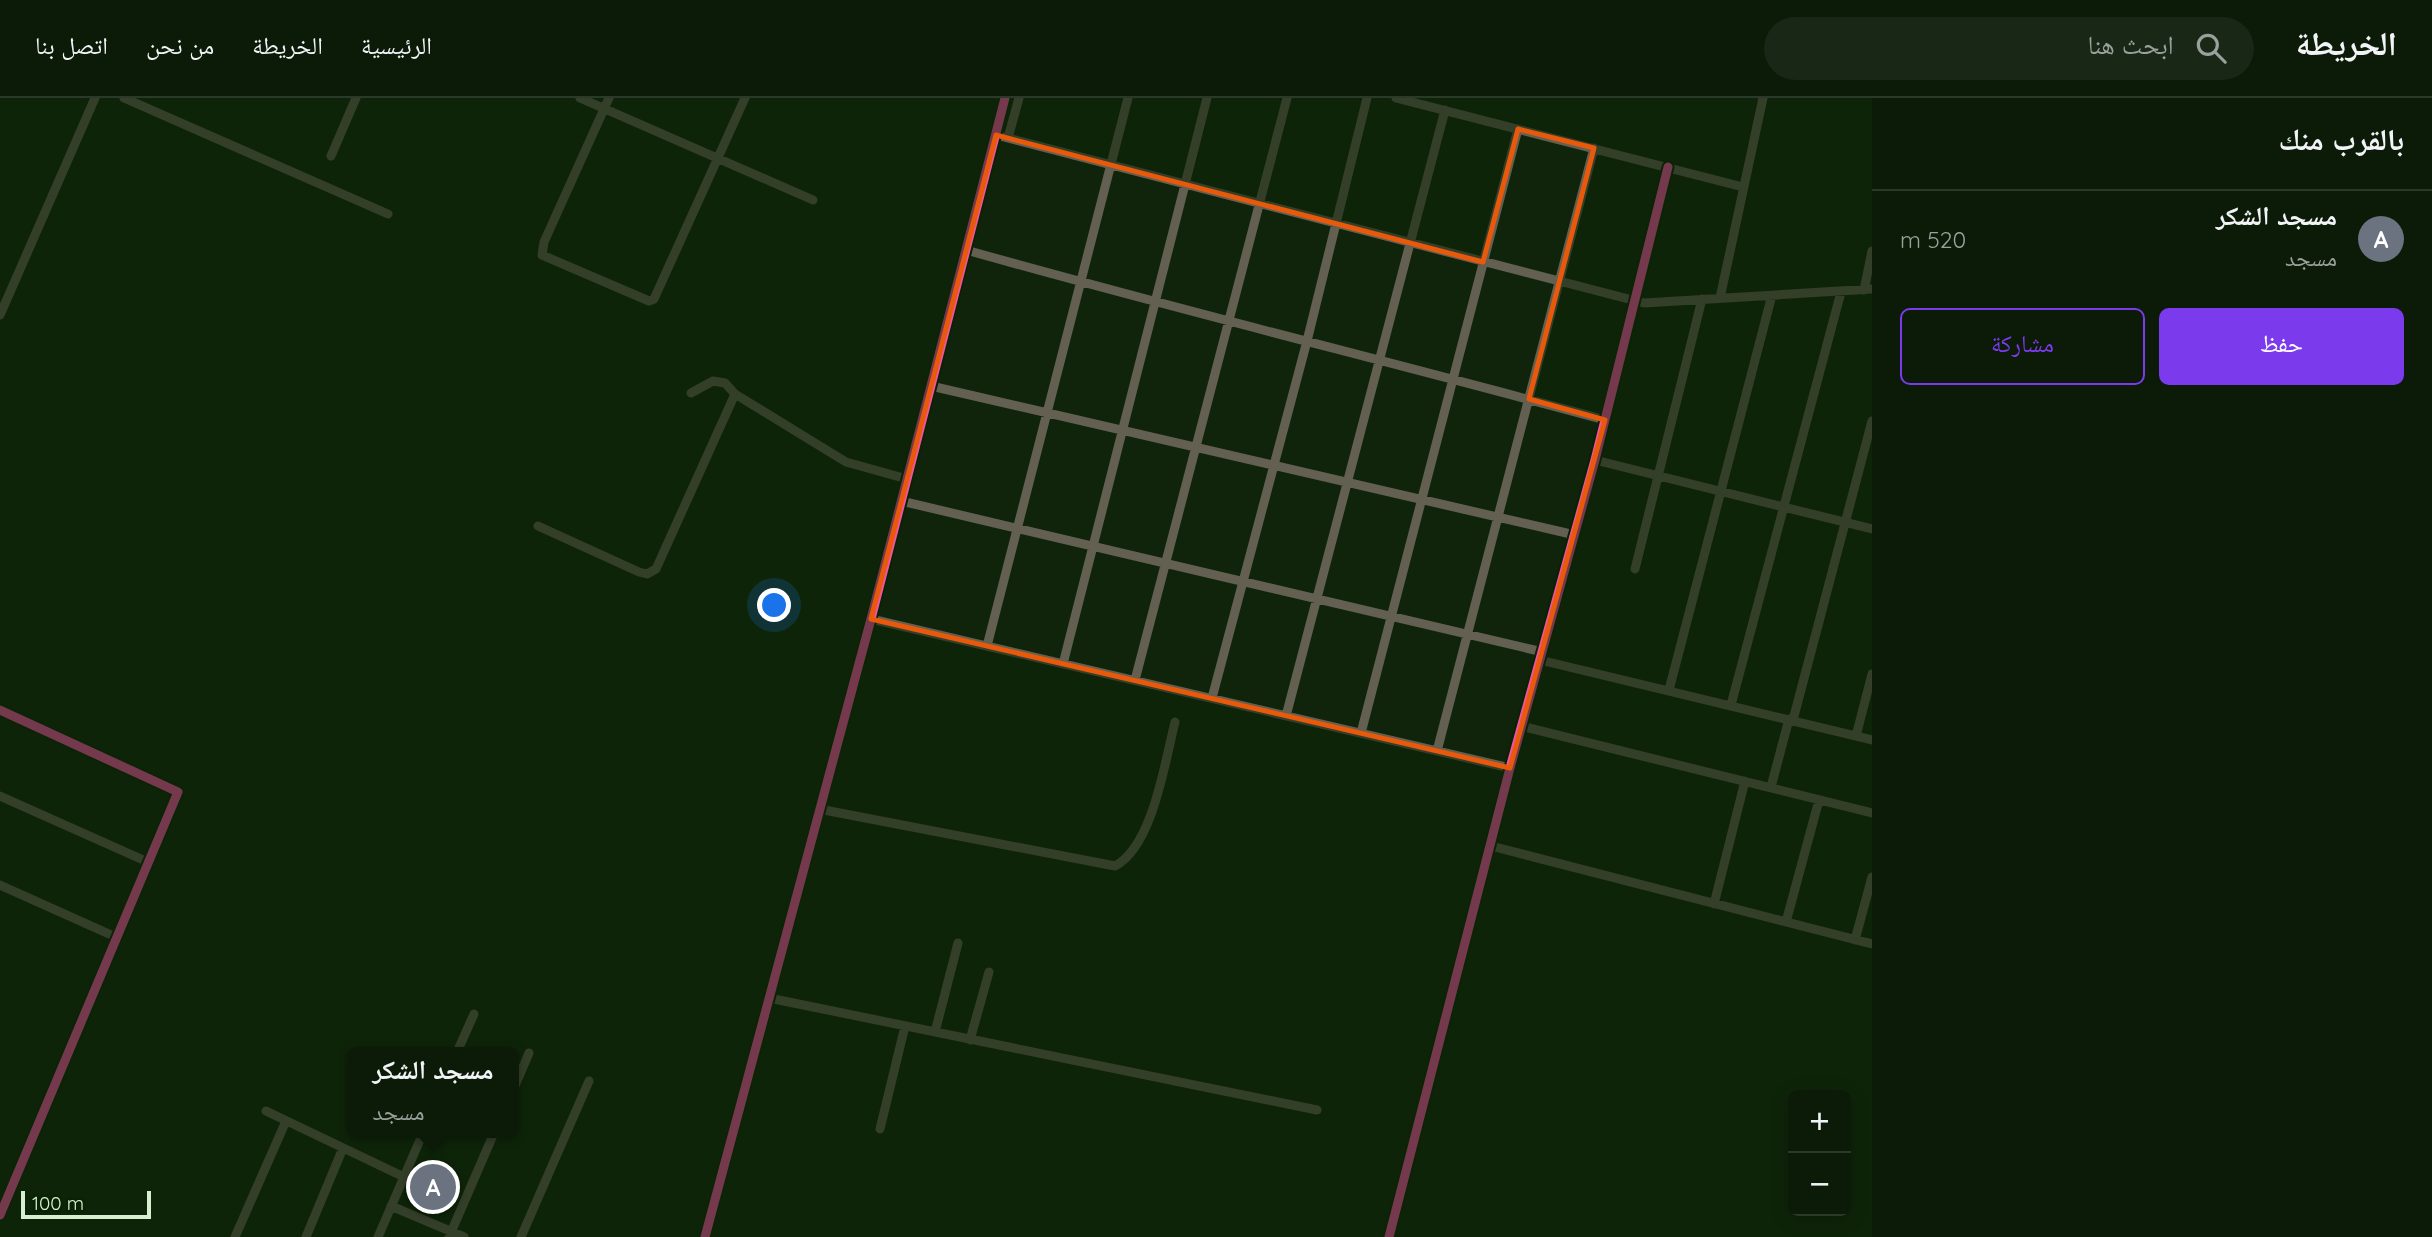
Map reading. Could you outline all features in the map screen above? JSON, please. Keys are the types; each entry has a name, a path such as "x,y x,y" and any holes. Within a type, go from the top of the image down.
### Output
{"street":[{"path":"0,315 95,98"},
{"path":"124,98 388,214"},
{"path":"331,156 356,98"},
{"path":"580,98 813,200"},
{"path":"609,98 544,242 542,255 645,301 654,299 745,98"},
{"path":"1002,137 1005,98"},
{"path":"705,1237 871,619 966,250 1002,137 1019,98"},
{"path":"1063,664 1122,430 1158,302 1207,98"},
{"path":"1135,680 1287,98"},
{"path":"1212,698 1307,341 1367,98"},
{"path":"1396,98 1743,187"},
{"path":"1720,298 1763,98"},
{"path":"987,646 1125,99"},
{"path":"1286,716 1445,110"},
{"path":"1361,733 1518,129"},
{"path":"1002,137 1653,304 1868,290 1872,251"},
{"path":"1437,751 1594,148"},
{"path":"1389,1237 1521,726 1595,460 1668,167"},
{"path":"966,250 1229,322 1605,419"},
{"path":"0,287 10,292"},
{"path":"1731,705 1841,292"},
{"path":"1669,690 1772,295"},
{"path":"1635,569 1702,299"},
{"path":"691,393 707,383 719,381 729,385 735,394 834,456 863,468 907,479"},
{"path":"931,386 1575,535"},
{"path":"538,526 639,572 652,573 735,394"},
{"path":"1771,787 1872,421"},
{"path":"1595,460 1872,529"},
{"path":"901,501 1467,634 1669,690 1872,740"},
{"path":"871,619 1510,768"},
{"path":"1856,736 1872,674"},
{"path":"0,710 175,788 178,797 0,1215"},
{"path":"819,809 1115,866 1134,848 1146,829 1175,722"},
{"path":"1521,726 1872,813"},
{"path":"1714,904 1745,781"},
{"path":"0,796 150,863"},
{"path":"1786,922 1819,800"},
{"path":"1491,846 1872,944"},
{"path":"1855,940 1872,877"},
{"path":"0,885 118,938"},
{"path":"935,1032 958,943"},
{"path":"970,1040 989,972"},
{"path":"769,998 1317,1110"},
{"path":"459,1047 474,1014"},
{"path":"880,1129 905,1026"},
{"path":"519,1074 529,1052"},
{"path":"521,1237 589,1081"},
{"path":"266,1111 404,1177"},
{"path":"235,1237 286,1121"},
{"path":"378,1237 421,1138"},
{"path":"450,1234 492,1138"},
{"path":"306,1237 343,1148"},
{"path":"391,1206 450,1234 464,1237"}],"highlighted area":[{"path":"1518,129 1594,148 1529,399 1605,420 1510,768 871,619 996,135 1483,262"}],"cycle path":[{"path":"705,1237 871,619 1005,98"},
{"path":"1389,1237 1510,768 1595,460 1668,167"},
{"path":"0,710 178,792 0,1215"}],"place":[{"name":"مسجد الشكر","path":"433,1187"}]}
